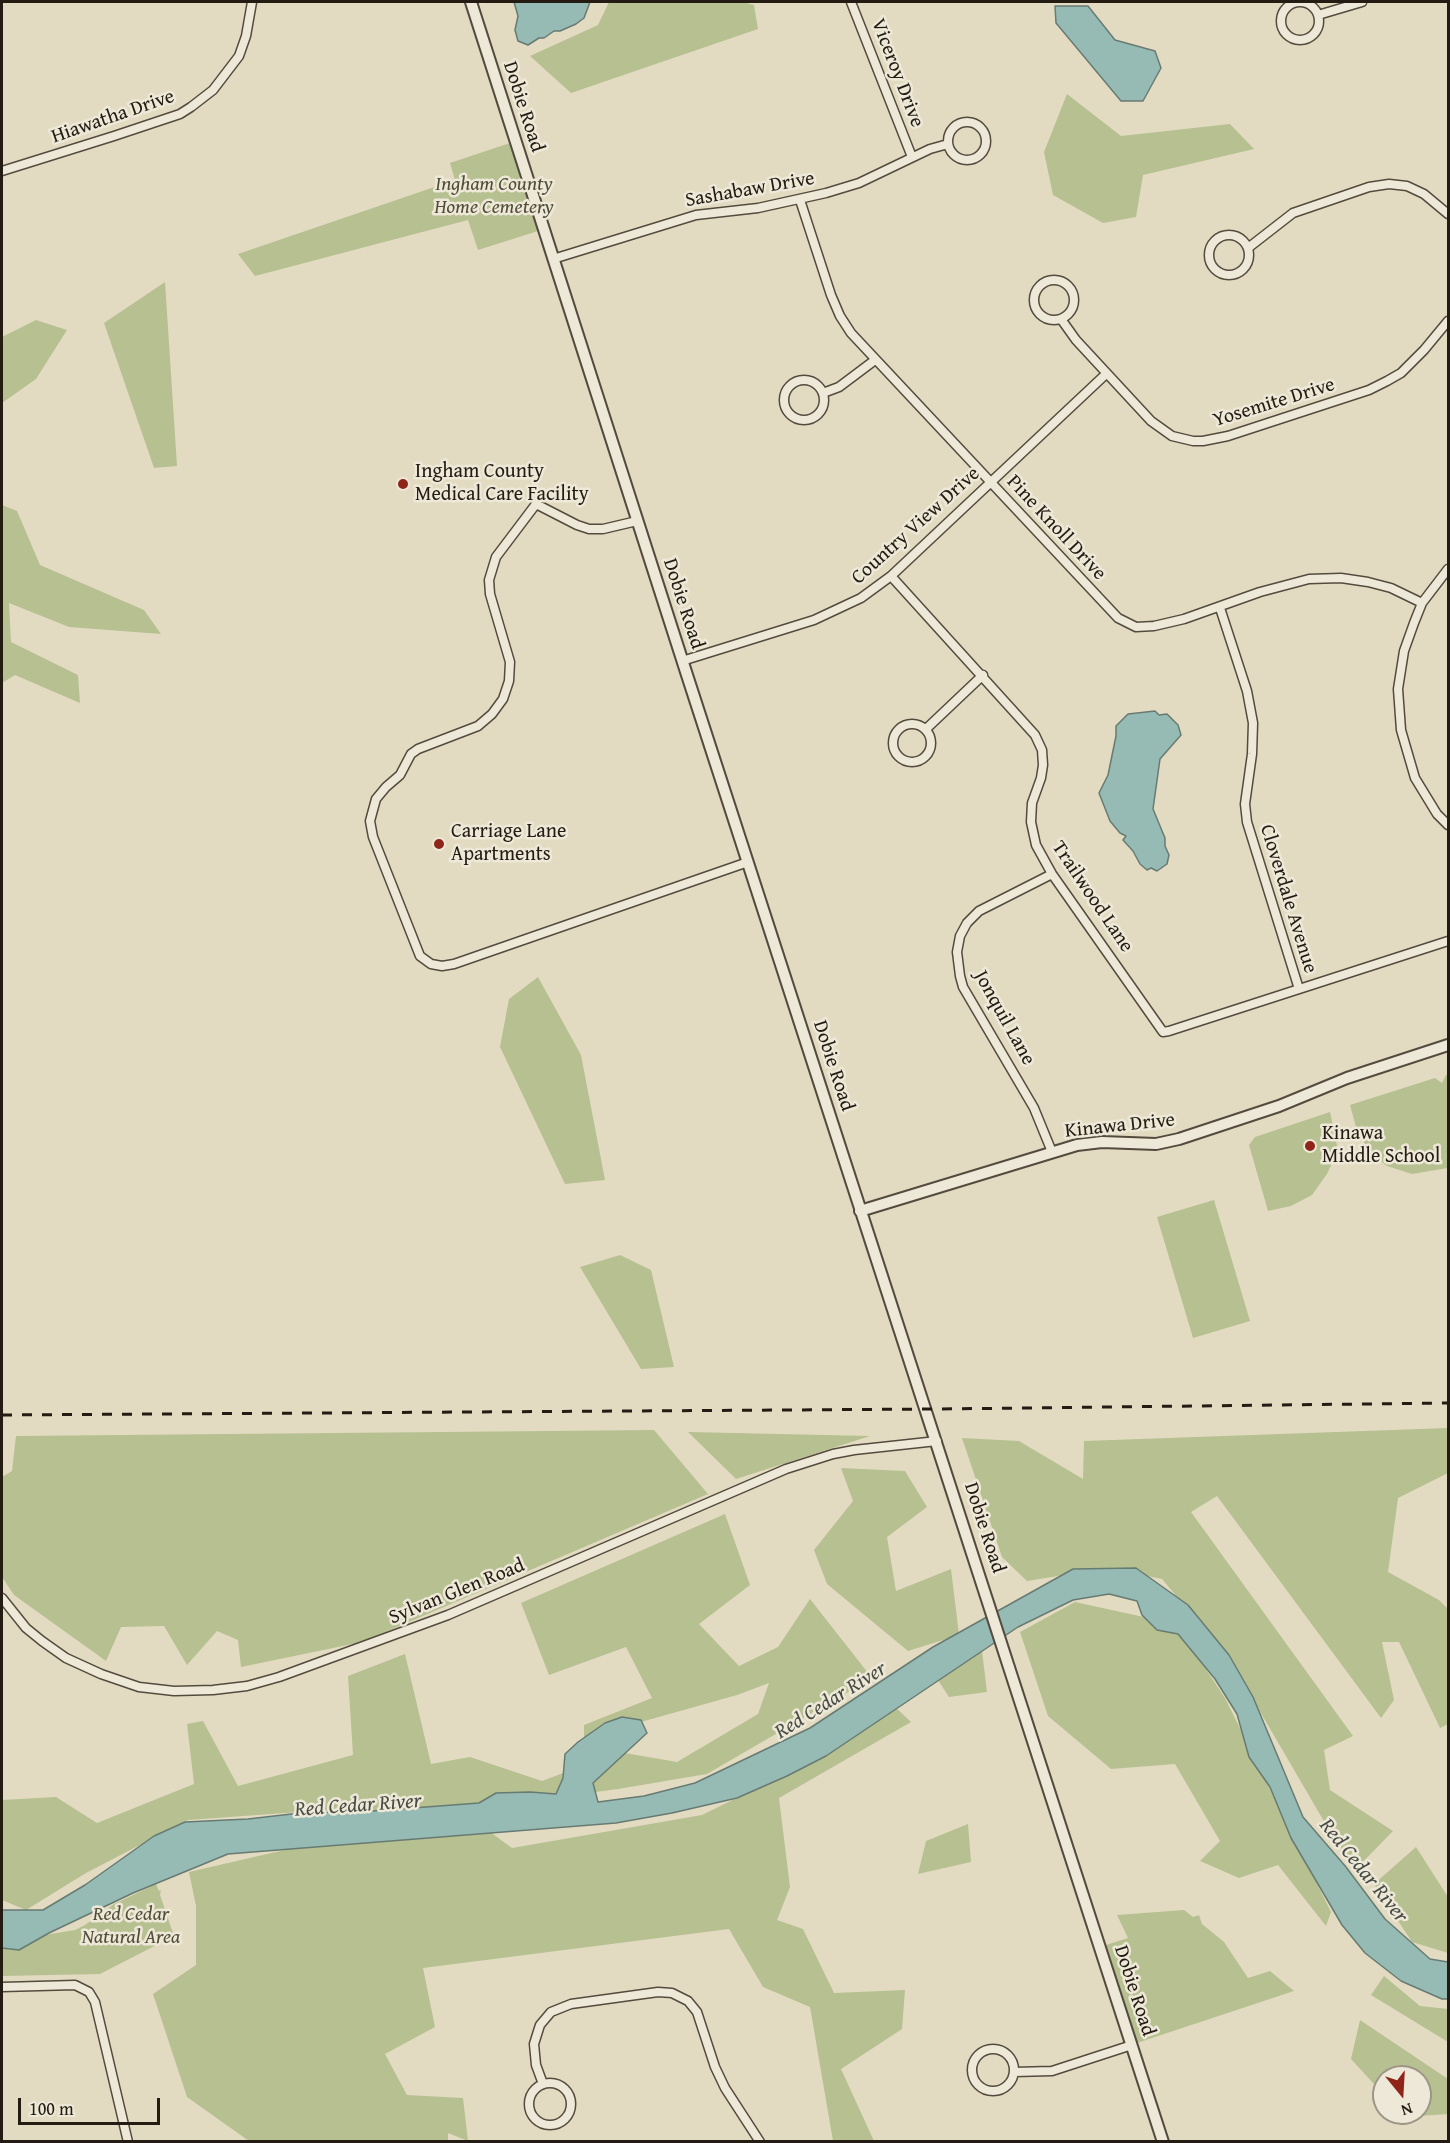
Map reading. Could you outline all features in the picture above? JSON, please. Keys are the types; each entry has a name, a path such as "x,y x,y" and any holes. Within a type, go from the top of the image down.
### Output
{"street":[{"name":"Hiawatha Drive","path":"2,171 180,114 203,99 233,65 242,47 252,2"},
{"name":"Dobie Road","path":"471,2 682,661 860,1211 937,1440 1163,2142"},
{"name":"Viceroy Drive","path":"852,2 912,157"},
{"path":"1318,15 1362,2"},
{"path":"1294,3 1309,4 1318,15 1317,30 1306,40 1291,39 1281,27 1282,13 1294,3"},
{"path":"966,121 979,125 987,142 982,154 971,160 958,158 950,150 948,144 950,131 954,126 966,121"},
{"name":"Sashabaw Drive","path":"553,259 696,214 758,208 800,200 859,183 888,171 912,157 948,144"},
{"path":"1248,248 1293,213 1369,187 1389,184 1407,186 1424,194 1449,214"},
{"name":"Pine Knoll Drive","path":"800,200 840,315 851,333 1118,618 1136,627 1154,626 1220,608 1260,592 1309,579 1341,578 1391,588 1422,603"},
{"path":"1234,236 1245,243 1248,248 1249,262 1234,275 1221,274 1211,264 1210,250 1216,240 1221,237 1234,236"},
{"path":"1046,282 1062,282 1072,293 1072,308 1061,319 1046,319 1035,308 1035,292 1046,282"},
{"name":"Yosemite Drive","path":"1061,319 1076,340 1151,421 1164,432 1182,440 1203,441 1228,436 1358,394 1387,381 1401,373 1449,321"},
{"path":"823,393 839,387 875,360"},
{"name":"Country View Drive","path":"682,661 814,620 861,598 891,576 1106,374"},
{"path":"801,380 814,383 823,393 824,405 821,411 811,418 805,420 793,416 786,407 786,393 789,387 801,380"},
{"path":"637,521 603,529 589,529 536,504 496,557 490,575 490,594 510,662 509,681 503,699 492,714 478,726 411,754 400,775 376,799 371,813 373,837 420,956 430,964 442,966 454,964 748,862"},
{"path":"1449,569 1422,603 1404,651 1398,689 1401,730 1415,778 1437,814 1449,825"},
{"name":"Trailwood Lane","path":"891,576 1035,735 1042,750 1043,765 1032,803 1031,822 1036,845 1052,873 1163,1032 1299,989"},
{"name":"Cloverdale Avenue","path":"1220,608 1247,691 1253,723 1252,754 1245,804 1247,822 1299,989"},
{"path":"926,729 983,675"},
{"path":"908,724 926,729 930,734 932,747 925,758 914,763 896,755 892,743 897,731 908,724"},
{"name":"Jonquil Lane","path":"1052,873 979,911 967,923 960,936 957,952 963,987 1034,1108 1052,1152"},
{"path":"1299,989 1449,940"},
{"name":"Kinawa Drive","path":"860,1211 1052,1152 1102,1142 1156,1144 1179,1139 1279,1106 1347,1078 1449,1045"},
{"name":"Sylvan Glen Road","path":"2,1598 26,1628 42,1641 66,1658 101,1674 139,1687 174,1691 247,1686 355,1650 488,1599 786,1469 833,1454 937,1440"},
{"path":"2,1987 75,1985 86,1989 95,2002 128,2142"},
{"path":"543,2085 534,2044 540,2025 550,2012 571,2004 658,1992 672,1993 688,2001 697,2012 725,2088 760,2142"},
{"path":"1014,2072 1052,2071 1132,2045"},
{"path":"995,2049 1009,2057 1014,2072 1006,2086 991,2091 976,2084 972,2069 979,2054 995,2049"},
{"path":"543,2085 559,2086 570,2098 568,2114 556,2124 540,2123 530,2111 531,2095 534,2090 543,2085"}],"green space":[{"path":"609,2 742,2 754,5 758,29 571,93 530,56 598,25"},
{"path":"1067,94 1121,136 1230,124 1254,149 1143,175 1136,217 1103,223 1053,195 1044,152"},
{"name":"Ingham County Home Cemetery","path":"510,143 538,231 478,250 468,220 255,276 238,254 455,180 450,163"},
{"path":"165,282 177,466 154,468 104,323"},
{"path":"36,320 67,330 36,379 2,403 2,337"},
{"path":"2,505 17,511 40,565 144,610 161,634 69,627 9,603 11,642 78,675 80,703 15,675 2,683"},
{"path":"538,977 581,1055 605,1180 565,1184 500,1047 509,999"},
{"path":"1448,1075 1448,1168 1412,1174 1387,1166 1369,1152 1356,1127 1350,1105 1435,1078 1442,1083"},
{"path":"1330,1112 1338,1150 1327,1174 1312,1195 1291,1206 1268,1211 1249,1145 1255,1137"},
{"path":"1214,1200 1250,1321 1193,1338 1157,1217"},
{"path":"620,1255 651,1270 674,1367 641,1369 580,1267"},
{"path":"1448,1428 1448,1473 1398,1498 1388,1572 1439,1600 1448,1609 1448,1724 1440,1728 1399,1642 1382,1642 1394,1700 1381,1718 1217,1496 1191,1512 1353,1736 1324,1750 1330,1790 1393,1831 1356,1869 1336,1842 1230,1660 1162,1579 1108,1568 1027,1581 1002,1557 962,1438 1019,1441 1083,1479 1084,1441"},
{"path":"654,1430 708,1494 362,1642 241,1667 238,1640 217,1631 187,1665 164,1626 121,1627 106,1661 14,1595 2,1577 2,1477 12,1471 16,1436"},
{"path":"688,1432 870,1436 736,1479"},
{"path":"841,1468 905,1471 927,1507 887,1537 896,1591 951,1569 959,1635 908,1651 827,1584 814,1550 853,1501"},
{"path":"725,1514 750,1585 699,1624 739,1666 778,1647 810,1599 872,1678 707,1774 618,1789 460,1810 512,1848 702,1815 812,1761 894,1706 911,1722 779,1798 790,1887 777,1920 803,1929 834,1993 905,1990 902,2029 841,2069 874,2141 833,2141 810,2007 763,1987 729,1929 423,1968 435,2027 385,2054 407,2095 463,2098 468,2141 448,2133 448,2142 249,2141 187,2097 153,1994 196,1965 196,1906 189,1872 293,1848 327,1810 188,1820 86,1873 26,1910 2,1900 2,1800 56,1797 97,1823 194,1784 187,1724 203,1721 238,1786 353,1755 348,1676 405,1654 431,1764 470,1757 542,1781 619,1752 677,1762 758,1714 769,1683 737,1695 584,1738 584,1725 652,1698 626,1647 549,1675 521,1603"},
{"path":"1075,1602 1176,1624 1225,1698 1331,1912 1326,1926 1278,1865 1239,1878 1200,1861 1220,1841 1175,1764 1111,1769 1048,1716 1020,1632"},
{"path":"982,1651 987,1692 949,1697 936,1677"},
{"path":"968,1824 971,1862 918,1874 926,1841"},
{"path":"1416,1847 1448,1897 1448,1953 1412,1942 1374,1884"},
{"name":"Red Cedar Natural Area","path":"156,1884 159,1891 161,1890 160,1895 174,1936 100,1974 2,1976 2,1942 75,1930 114,1904"},
{"path":"1184,1910 1193,1917 1199,1915 1202,1924 1224,1942 1248,1978 1270,1971 1294,1991 1137,2043 1106,1945 1128,1938 1117,1915"},
{"path":"1384,1976 1420,2006 1448,2009 1448,2042 1371,1995"},
{"path":"1360,2020 1427,2065 1372,2065 1372,2082 1351,2059"},
{"path":"1432,2068 1448,2079 1448,2114 1432,2115"}],"water":[{"path":"514,2 590,2 584,18 576,24 560,31 554,31 528,45 518,41 515,30 518,16"},
{"path":"1055,6 1088,6 1115,40 1155,51 1161,68 1143,101 1121,101 1056,23"},
{"path":"1155,711 1159,715 1167,714 1178,725 1181,735 1160,759 1153,809 1165,838 1165,846 1169,855 1167,864 1157,871 1151,868 1147,870 1140,864 1133,851 1123,840 1126,836 1120,833 1110,821 1099,793 1108,775 1116,726 1128,714"},
{"path":"1136,1568 1188,1605 1229,1655 1253,1697 1303,1817 1346,1867 1385,1919 1430,1959 1448,1962 1448,1999 1442,1999 1401,1981 1365,1953 1342,1925 1291,1838 1270,1787 1249,1757 1237,1714 1215,1679 1178,1634 1157,1630 1142,1615 1137,1601 1109,1594 1073,1600 1018,1627 826,1756 737,1798 616,1823 228,1854 133,1893 19,1950 2,1948 2,1910 43,1910 85,1885 154,1836 185,1822 479,1803 496,1793 556,1794 563,1778 565,1754 605,1723 622,1717 641,1720 647,1733 593,1783 598,1802 644,1796 695,1783 810,1728 933,1647 1073,1569"}],"railway":[{"path":"2,1415 1448,1403"}],"place":[{"name":"Ingham County Medical Care Facility","path":"403,484"},
{"name":"Carriage Lane Apartments","path":"439,844"},
{"name":"Kinawa Middle School","path":"1310,1146"}],"water label":[{"name":"Red Cedar River","path":"831,1701"},
{"name":"Red Cedar River","path":"358,1806"},
{"name":"Red Cedar River","path":"1363,1871"}]}
